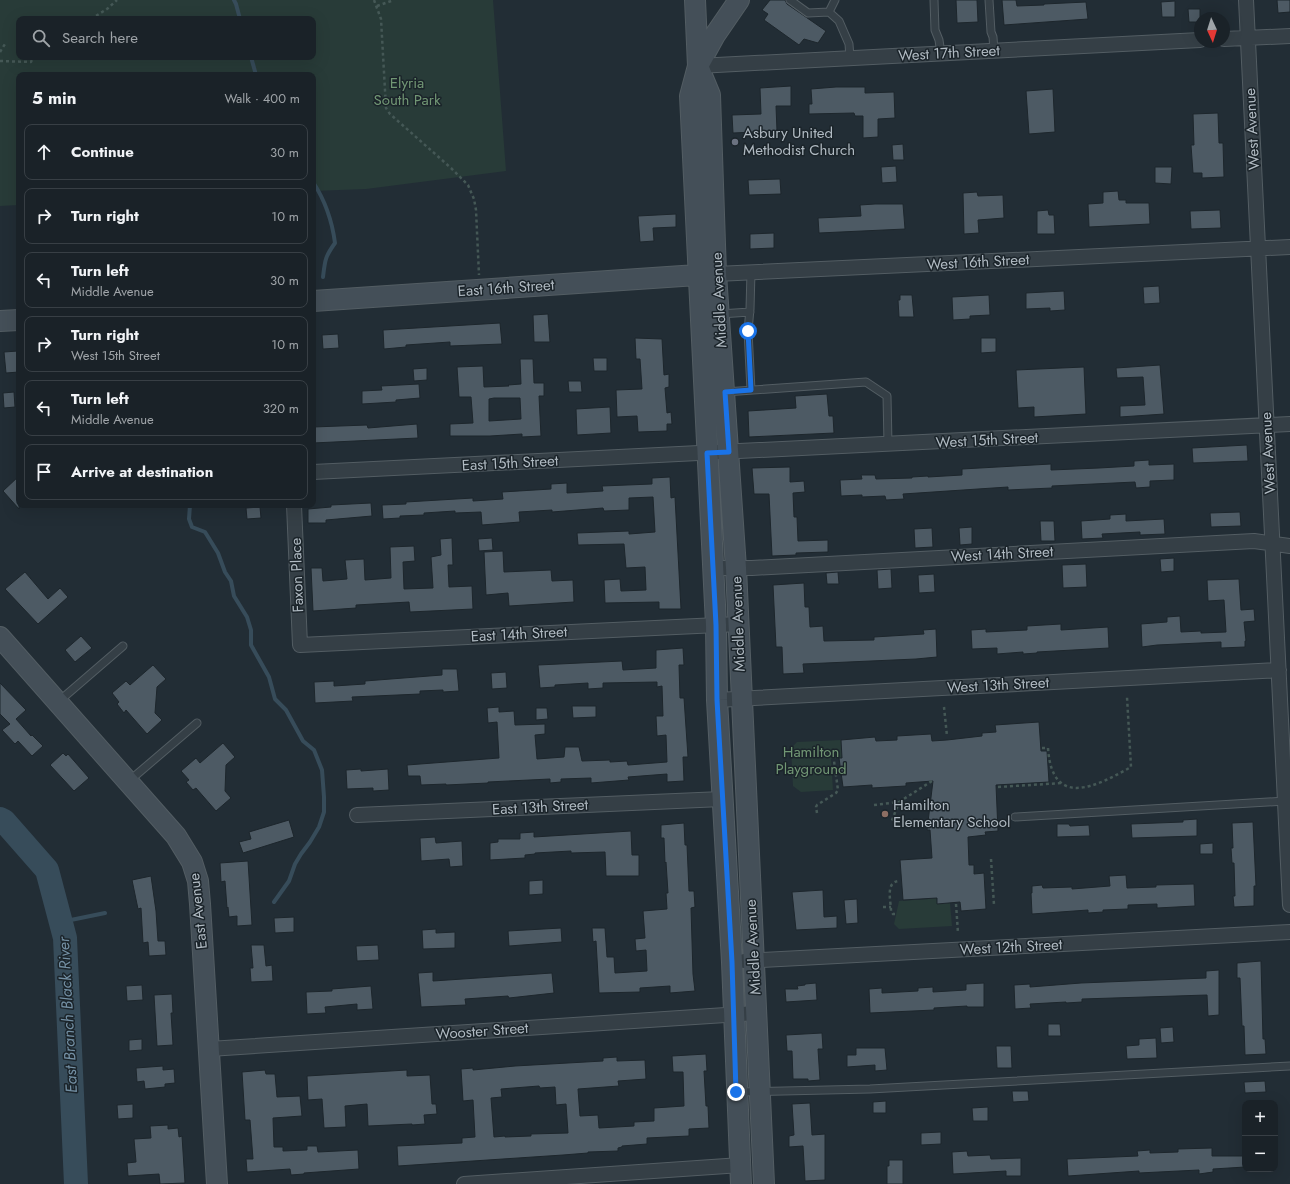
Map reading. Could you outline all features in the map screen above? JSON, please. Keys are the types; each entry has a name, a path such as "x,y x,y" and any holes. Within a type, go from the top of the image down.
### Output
{"main road":[{"name":"Middle Avenue","path":"695,0 698,66 690,96 707,274 707,453 714,568 717,700 732,962 736,1092 741,1175"},
{"path":"698,66 715,35 740,0"},
{"name":"Middle Avenue","path":"707,274 719,314 729,452 736,568 764,1184"},
{"name":"East 16th Street","path":"316,302 707,274"},
{"path":"0,321 16,320"},
{"name":"East Avenue","path":"0,637 176,836 192,862 198,881 200,904 217,1184"}],"street":[{"name":"West Avenue","path":"1246,0 1278,670 1285,689 1285,801 1290,906"},
{"path":"1230,38 1290,36"},
{"name":"West 17th Street","path":"698,66 1194,40"},
{"name":"West 16th Street","path":"707,274 1290,247"},
{"name":"West 15th Street","path":"707,453 1290,424"},
{"name":"East 15th Street","path":"316,472 707,453"},
{"name":"Faxon Place","path":"294,508 300,645"},
{"name":"West 14th Street","path":"714,568 1254,540 1290,546"},
{"name":"East 14th Street","path":"300,645 738,624"},
{"name":"West 13th Street","path":"717,700 1278,670"},
{"name":"East 13th Street","path":"357,815 722,798"},
{"name":"West 12th Street","path":"732,962 1290,932"},
{"name":"Wooster Street","path":"209,1049 756,1013"},
{"path":"464,1184 741,1175"}],"lane":[{"path":"790,0 808,13 829,12 839,21 849,44 850,58"},
{"path":"829,12 835,0"},
{"path":"934,0 936,30 940,40 941,54"},
{"path":"989,0 991,32 994,37 994,51"},
{"path":"751,272 748,331 751,390"},
{"path":"719,314 750,312"},
{"path":"725,392 866,382 887,396 888,444"},
{"path":"58,702 123,646"},
{"path":"128,782 197,723"},
{"path":"1015,817 1285,801"},
{"path":"736,1092 870,1089 1290,1066"}],"path":[{"path":"96,16 117,0"},
{"path":"374,0 381,19 386,108 390,114 468,185 474,199 476,210 479,275"},
{"path":"376,6 394,0"},
{"path":"0,52 5,44"},
{"path":"0,61 31,62 32,60"},
{"path":"1042,748 1048,748 1051,768 1057,778 1063,783 1075,788 1089,787 1102,783 1131,767 1127,697"},
{"path":"944,707 947,736"},
{"path":"817,813 817,805 836,793 838,790 834,761"},
{"path":"874,804 900,802 932,781"},
{"path":"998,787 1063,783"},
{"path":"891,823 900,802"},
{"path":"991,859 994,905"},
{"path":"896,914 893,914 891,907 890,887 891,883 894,881 899,881"},
{"path":"956,904 958,933"},
{"path":"883,907 891,907"}],"green space":[{"name":"Elyria South Park","path":"0,0 493,0 506,171 366,189 316,191 316,72 16,72 16,205 0,206"},
{"name":"Hamilton Playground","path":"841,740 842,758 831,759 833,790 801,792 793,786 791,748 797,742"},
{"path":"928,895 936,895 937,904 950,903 952,926 899,929 894,924 899,901 928,899"}],"building":[{"path":"770,0 785,0 787,4 826,31 818,43 804,39 799,45 764,20 768,14 762,10"},
{"path":"956,0 977,0 978,22 957,23"},
{"path":"1002,0 1016,0 1017,6 1086,2 1088,19 1004,25"},
{"path":"1277,0 1290,0 1290,12 1278,13"},
{"path":"1175,1 1175,17 1162,17 1161,2"},
{"path":"1188,9 1200,9 1200,12 1194,12 1194,22 1189,22"},
{"path":"791,86 791,106 776,106 777,131 733,133 732,115 761,114 760,88"},
{"path":"865,87 865,93 894,92 895,118 878,119 878,137 863,138 863,116 855,116 854,113 809,114 809,104 812,104 811,89"},
{"path":"1053,89 1055,132 1029,134 1026,91"},
{"path":"1218,113 1219,143 1223,143 1224,177 1202,178 1202,173 1193,173 1191,145 1194,145 1193,114"},
{"path":"903,144 904,160 893,160 892,145"},
{"path":"896,166 897,182 882,183 881,167"},
{"path":"1155,167 1172,167 1171,184 1155,183"},
{"path":"780,179 781,194 749,195 748,180"},
{"path":"1118,191 1119,200 1126,200 1126,203 1149,203 1150,224 1089,227 1088,204 1103,203 1103,192"},
{"path":"977,192 978,196 1003,195 1004,218 978,220 979,233 964,234 963,193"},
{"path":"903,204 905,229 819,233 818,218 861,216 860,205"},
{"path":"1048,210 1049,215 1054,215 1055,234 1037,234 1037,211"},
{"path":"1220,210 1221,228 1191,229 1190,211"},
{"path":"676,214 676,227 653,228 654,241 640,242 638,216"},
{"path":"774,233 774,248 750,249 750,234"},
{"path":"1159,286 1160,303 1144,304 1143,287"},
{"path":"1064,291 1065,310 1050,311 1050,308 1026,309 1026,293"},
{"path":"900,295 912,295 914,317 899,317 898,300 900,300"},
{"path":"989,295 990,315 970,316 970,319 953,320 952,297"},
{"path":"548,314 550,342 534,342 533,315"},
{"path":"500,323 502,344 450,346 450,342 406,345 406,347 384,349 383,330"},
{"path":"338,334 339,348 323,349 322,335"},
{"path":"635,338 662,339 664,375 669,374 669,387 665,388 667,413 671,412 672,424 667,424 667,431 638,432 637,416 617,417 616,390 642,389 640,359 636,359"},
{"path":"981,338 996,338 996,352 981,353"},
{"path":"16,351 16,372 6,373 4,352"},
{"path":"593,358 607,358 607,371 594,371"},
{"path":"520,359 533,359 534,383 544,383 544,396 539,396 541,436 522,437 522,434 450,436 450,424 473,423 471,397 459,397 457,367 483,366 484,387 521,384","holes":["520,398 521,419 489,421 489,399"]},
{"path":"1160,365 1164,414 1120,417 1120,406 1145,405 1143,377 1117,378 1116,368"},
{"path":"1084,367 1086,414 1034,417 1034,407 1018,408 1016,370"},
{"path":"427,368 427,380 414,381 413,369"},
{"path":"568,381 581,381 582,392 569,392"},
{"path":"419,384 420,398 396,400 396,402 362,404 362,391 382,390 381,386"},
{"path":"14,392 15,407 4,408 3,393"},
{"path":"827,394 829,416 833,416 834,433 749,437 748,411 796,408 795,396"},
{"path":"610,407 611,433 577,435 576,409"},
{"path":"417,424 418,438 316,443 316,427 367,425 368,428"},
{"path":"1247,445 1248,461 1193,463 1192,448"},
{"path":"1149,460 1149,465 1174,464 1174,480 1150,481 1150,487 1136,488 1135,482 1052,486 1052,488 1008,490 1008,487 903,494 904,499 886,500 885,496 841,496 840,480 862,479 861,475 875,475 876,479 912,478 962,475 962,469 1051,464 1051,470 1099,468 1134,466 1134,461"},
{"path":"790,467 790,482 804,481 805,492 793,493 794,517 797,517 798,541 828,540 828,552 796,553 796,555 772,556 769,494 754,494 752,468"},
{"path":"670,477 671,498 675,497 681,609 659,609 659,602 605,603 604,580 620,579 621,591 646,590 645,567 626,568 624,544 578,545 577,533 629,531 629,534 655,532 653,497 629,498 629,510 604,511 603,508 552,512 552,510 519,512 520,522 482,525 481,512 455,513 455,511 424,513 424,515 400,516 400,518 383,519 382,505 473,498 473,501 503,499 502,492 551,489 551,484 567,483 567,493 603,491 602,486 652,484 652,478"},
{"path":"16,479 16,506 3,491"},
{"path":"371,503 372,516 326,520 326,523 308,523 308,509 331,507 331,505"},
{"path":"246,508 260,508 261,518 247,519"},
{"path":"1240,512 1241,526 1211,527 1210,513"},
{"path":"1126,514 1126,521 1164,519 1165,534 1140,535 1140,532 1102,534 1103,538 1082,539 1081,521 1110,519 1110,515"},
{"path":"1040,521 1054,521 1055,541 1041,541"},
{"path":"972,527 972,544 960,545 959,528"},
{"path":"932,528 933,547 915,548 914,529"},
{"path":"452,538 453,565 448,565 449,587 472,586 473,609 410,612 409,602 356,605 356,608 313,611 311,568 322,568 323,581 347,579 345,560 364,559 365,580 391,578 390,547 414,546 415,561 403,562 404,589 433,588 431,557 441,555 440,539"},
{"path":"492,538 493,550 479,551 478,539"},
{"path":"503,551 504,572 551,570 552,581 573,580 574,602 509,606 508,593 486,595 484,552"},
{"path":"1174,558 1174,571 1161,572 1160,559"},
{"path":"1086,564 1087,587 1063,588 1062,565"},
{"path":"891,569 892,588 878,589 877,570"},
{"path":"25,572 48,599 60,588 68,597 38,624 5,589"},
{"path":"838,572 839,584 827,584 826,573"},
{"path":"934,574 935,592 919,593 918,575"},
{"path":"1239,579 1241,610 1254,609 1255,621 1244,622 1246,641 1245,647 1221,648 1221,642 1142,647 1141,624 1167,622 1167,617 1180,616 1181,632 1226,632 1224,600 1208,601 1207,580"},
{"path":"804,583 805,607 809,607 810,627 823,626 824,641 874,640 874,637 924,634 923,630 936,629 937,657 803,664 804,673 783,674 782,647 776,647 773,585"},
{"path":"1061,624 1061,630 1108,627 1109,648 1023,654 1023,652 997,654 997,648 972,649 971,630 986,629 986,632 1027,630 1027,626"},
{"path":"81,636 92,648 75,662 65,650"},
{"path":"683,648 684,665 679,665 680,698 684,698 688,757 683,757 684,781 667,782 667,774 628,777 629,780 591,783 591,778 561,779 561,782 550,783 550,779 421,785 420,776 408,776 407,765 499,758 497,722 488,723 487,708 499,707 499,712 514,711 515,725 545,724 545,734 535,735 537,759 564,757 565,747 579,747 582,761 627,761 628,765 667,762 666,735 657,736 656,716 663,716 662,686 657,687 657,682 603,683 603,688 588,689 588,683 555,685 555,687 540,688 538,665 622,661 623,670 656,668 656,650"},
{"path":"153,665 166,679 157,687 155,713 162,720 147,734 126,710 124,713 117,704 119,702 112,693 126,681 130,685"},
{"path":"442,669 457,669 459,691 420,691 420,694 352,697 353,701 315,703 314,682 334,681 334,686 365,684 365,681 442,675"},
{"path":"506,672 507,688 492,689 491,673"},
{"path":"0,683 26,710 16,719 31,736 32,735 43,746 32,756 18,741 15,744 2,730 10,724 0,714"},
{"path":"572,706 596,706 596,717 573,718"},
{"path":"536,708 547,708 548,719 536,720"},
{"path":"1039,722 1041,751 1047,751 1049,782 996,785 998,831 985,832 986,835 968,837 969,865 974,865 974,874 984,873 986,909 961,911 960,902 937,904 937,898 903,900 900,860 932,858 930,830 927,830 933,781 906,783 906,786 872,788 872,785 843,787 839,758 842,758 841,740 875,737 876,741 897,740 897,736 931,734 932,741 947,740 982,736 982,733 996,732 995,725"},
{"path":"223,743 235,757 226,765 225,791 231,798 216,811 196,788 193,790 186,782 189,780 181,771 196,758 200,763"},
{"path":"63,753 66,756 68,754 89,778 74,791 50,765"},
{"path":"361,769 361,771 388,769 389,790 373,791 373,788 347,789 346,770"},
{"path":"1197,819 1197,836 1132,838 1131,824 1183,822 1183,820"},
{"path":"289,820 294,837 243,853 239,842 251,839 249,832"},
{"path":"1253,822 1256,886 1254,886 1254,906 1234,907 1234,863 1232,863 1231,848 1233,848 1232,823"},
{"path":"684,823 685,845 687,845 689,891 694,891 695,907 691,908 695,991 670,993 670,986 640,988 640,992 599,993 596,941 593,942 592,928 605,928 607,957 614,957 615,973 647,971 646,950 636,951 635,939 645,938 643,911 667,909 666,893 668,893 666,862 665,863 664,838 661,838 661,825"},
{"path":"1057,824 1069,824 1070,826 1089,825 1090,836 1057,837"},
{"path":"631,831 632,855 639,855 639,876 606,876 605,852 571,853 571,851 535,853 525,855 525,858 490,860 490,843 498,842 498,839 520,839 520,833 534,832 534,837"},
{"path":"435,837 436,843 462,841 463,866 450,867 449,859 421,861 420,838"},
{"path":"1213,843 1213,854 1200,854 1200,844"},
{"path":"248,861 252,925 237,926 237,916 229,917 225,881 221,882 220,863"},
{"path":"1126,875 1127,888 1156,887 1156,885 1194,884 1195,906 1157,908 1157,904 1128,905 1128,909 1103,910 1103,912 1088,913 1088,910 1032,914 1032,886 1042,885 1043,888 1072,887 1072,889 1110,886 1109,876"},
{"path":"151,876 156,911 158,941 165,941 166,955 149,956 148,942 143,943 141,908 138,909 132,880"},
{"path":"543,880 543,894 529,895 529,881"},
{"path":"823,890 824,917 837,916 837,928 796,930 792,892"},
{"path":"857,899 858,923 846,924 844,900"},
{"path":"294,917 294,932 275,933 274,918"},
{"path":"561,928 562,942 509,946 508,931"},
{"path":"436,929 436,933 455,932 455,948 423,949 422,930"},
{"path":"251,945 264,945 266,966 272,965 273,981 251,982 250,968 253,968"},
{"path":"378,945 379,960 357,961 356,946"},
{"path":"1261,961 1263,1039 1265,1039 1266,1054 1245,1055 1240,978 1237,978 1237,963"},
{"path":"1219,970 1219,1015 1208,1016 1207,995 1082,999 1082,1002 1030,1004 1031,1008 1015,1009 1014,985 1030,984 1030,987 1081,983 1206,978 1206,971"},
{"path":"433,972 433,981 552,973 554,993 509,998 508,996 465,999 466,1005 421,1007 418,973"},
{"path":"816,983 817,1000 786,1002 785,989 798,989 797,986"},
{"path":"984,983 984,1007 967,1006 934,1008 934,1010 870,1013 869,989 882,988 882,993 918,991 918,988 933,987 933,992 966,990 966,984"},
{"path":"142,985 143,1000 127,1001 126,986"},
{"path":"371,986 373,1009 357,1010 357,1004 325,1007 326,1013 307,1014 306,992 332,991 332,989"},
{"path":"172,994 173,1013 171,1013 173,1045 157,1046 154,995"},
{"path":"1048,1024 1060,1024 1061,1036 1048,1036"},
{"path":"1173,1027 1174,1042 1161,1043 1160,1028"},
{"path":"822,1033 823,1049 818,1049 820,1080 808,1081 808,1079 793,1079 792,1051 787,1051 786,1035"},
{"path":"1156,1038 1157,1058 1127,1059 1126,1046 1139,1045 1139,1039"},
{"path":"142,1039 142,1050 129,1051 129,1040"},
{"path":"996,1046 1011,1046 1012,1068 997,1068"},
{"path":"856,1048 885,1048 887,1070 875,1071 875,1065 847,1067 847,1055 856,1055"},
{"path":"706,1054 707,1071 704,1071 709,1128 689,1129 689,1136 647,1138 647,1144 622,1146 618,1148 618,1151 398,1166 397,1146 462,1143 462,1138 475,1137 473,1100 463,1101 461,1069 473,1068 473,1070 603,1061 603,1058 617,1057 617,1061 645,1060 646,1079 618,1081 619,1086 578,1089 580,1116 598,1115 599,1128 634,1126 634,1122 654,1121 654,1108 684,1106 683,1072 673,1072 672,1056","holes":["539,1086 540,1088 555,1087 556,1105 566,1104 568,1133 494,1137 491,1098 502,1097 501,1089"]},
{"path":"163,1066 163,1070 174,1069 175,1083 165,1084 165,1087 145,1089 144,1081 137,1082 136,1068"},
{"path":"265,1070 266,1074 275,1074 277,1097 300,1096 302,1116 273,1118 274,1147 283,1147 283,1151 307,1150 307,1146 317,1146 318,1152 358,1150 359,1169 291,1175 290,1169 247,1172 246,1159 253,1159 250,1120 245,1120 242,1072"},
{"path":"407,1070 407,1076 430,1075 432,1104 436,1104 437,1114 424,1115 425,1124 368,1126 367,1104 345,1106 346,1127 324,1128 322,1099 308,1100 307,1076"},
{"path":"1265,1081 1266,1092 1245,1093 1244,1082"},
{"path":"1012,1091 1028,1091 1029,1101 1013,1102"},
{"path":"886,1101 886,1113 873,1113 873,1102"},
{"path":"810,1103 812,1135 825,1134 825,1180 805,1181 803,1146 789,1147 789,1136 794,1135 792,1104"},
{"path":"133,1104 133,1118 118,1119 117,1105"},
{"path":"988,1107 988,1121 973,1121 972,1108"},
{"path":"168,1125 168,1129 178,1128 179,1137 182,1136 185,1183 160,1184 159,1174 128,1176 127,1163 136,1162 134,1139 151,1138 150,1126"},
{"path":"941,1132 941,1144 921,1145 921,1133"},
{"path":"1212,1148 1212,1156 1242,1156 1242,1167 1213,1169 1213,1172 1199,1174 1199,1170 1139,1173 1139,1171 1068,1176 1067,1159 1138,1156 1137,1151 1150,1150 1150,1153 1178,1152 1178,1149"},
{"path":"967,1151 968,1156 990,1155 991,1159 1021,1158 1021,1176 1006,1176 1006,1171 953,1174 952,1152"},
{"path":"889,1160 903,1160 903,1184 887,1184 887,1166 889,1166"}],"waterway":[{"path":"234,0 239,16"},
{"path":"252,60 255,72"},
{"path":"316,187 328,211 335,243 326,259 323,277"},
{"path":"190,508 189,519 192,527 205,532 218,553 225,572 231,581 234,596 247,617 251,630 251,645 269,677 275,699 286,710 303,741 314,750 322,770 324,812 319,827 295,864 289,881 274,902"},
{"name":"East Branch Black River","path":"0,819 4,821 47,870 65,938 76,1184"},
{"path":"61,922 105,913"}],"place":[{"name":"Asbury United Methodist Church","path":"735,142"},
{"name":"Hamilton Elementary School","path":"885,814"}],"route":[{"path":"736,1092 732,962 717,700 716,625 707,453 729,452 725,392 751,390 748,331"}]}
